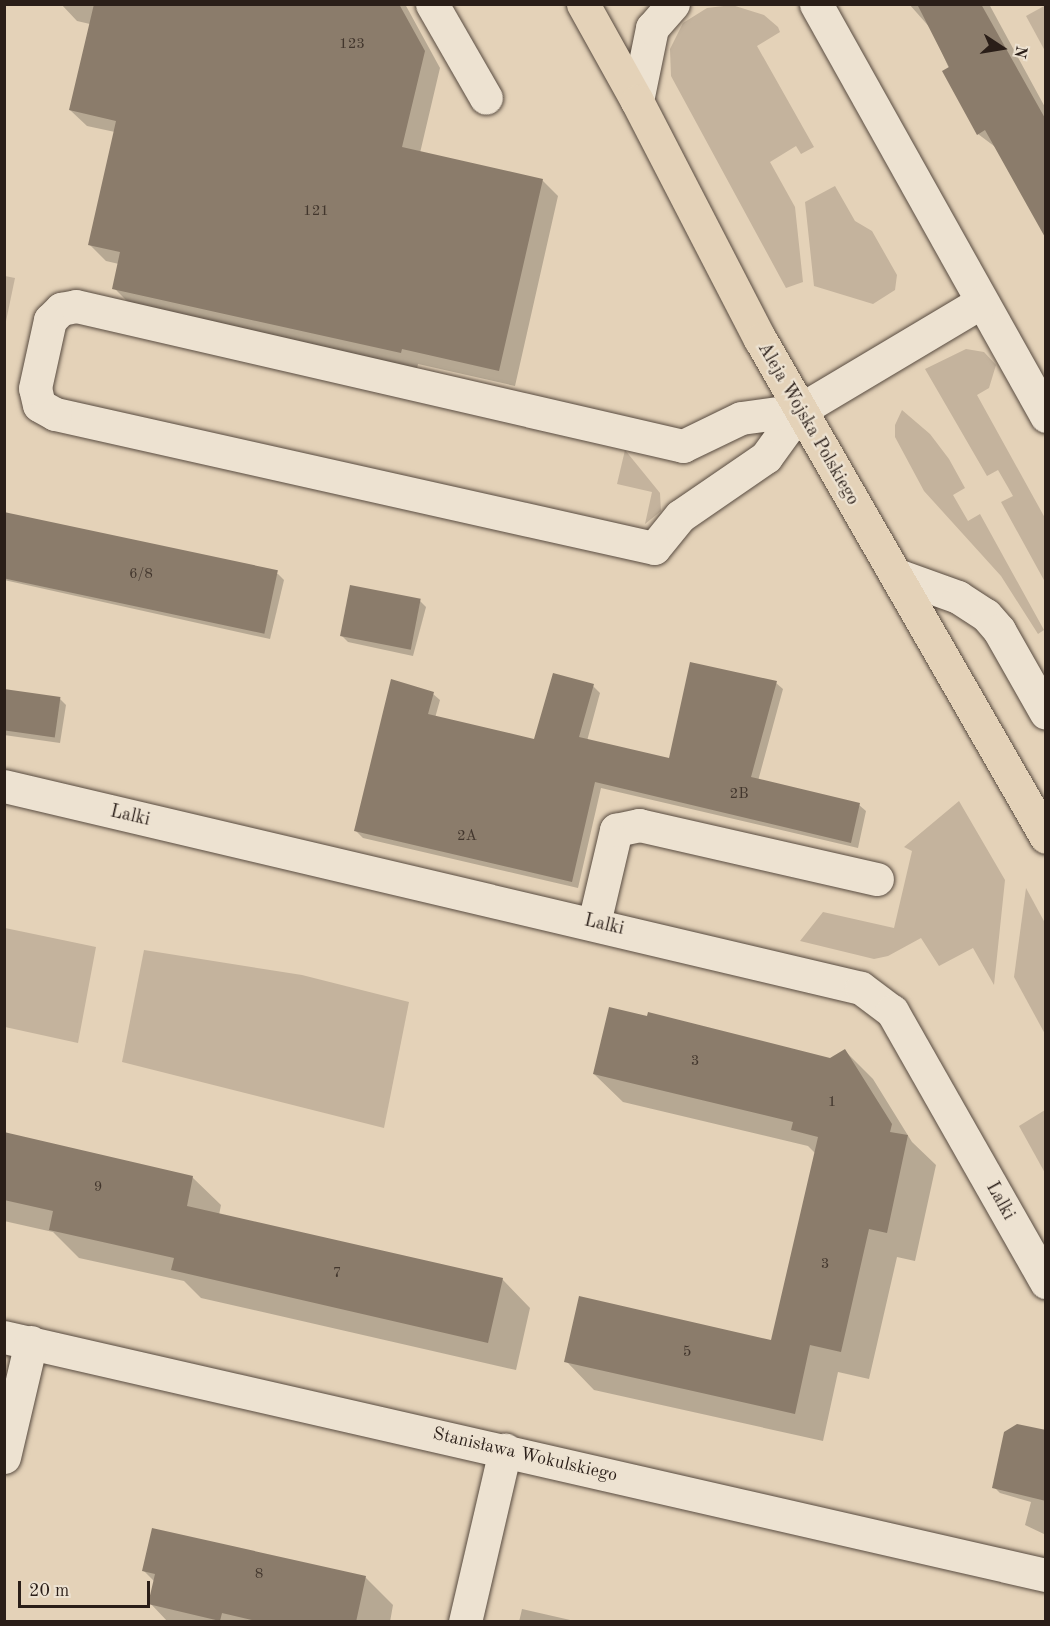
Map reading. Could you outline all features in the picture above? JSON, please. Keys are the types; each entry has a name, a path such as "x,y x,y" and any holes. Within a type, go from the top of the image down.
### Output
{"main road":[{"name":"Aleja Wojska Polskiego","path":"583,4 638,101 800,410 1046,837"}],"street":[{"path":"432,4 486,98"},
{"path":"638,101 652,28 673,4"},
{"path":"816,4 1046,416"},
{"path":"800,410 766,457 680,516 654,548 55,414 39,405 35,388 50,320 71,306 493,399 676,447 692,444 741,418 800,410 981,302"},
{"path":"897,575 958,597 986,615 999,630 1046,714"},
{"name":"Lalki","path":"4,786 594,922 861,988 880,998 892,1011 1046,1282"},
{"path":"594,922 616,830 639,825 877,879"},
{"path":"4,1457 18,1340"},
{"name":"Stanisława Wokulskiego","path":"18,1340 1046,1575"},
{"path":"465,1622 505,1450"}],"shaded area":[{"path":"732,5 764,15 778,27 780,32 757,46 814,147 801,154 796,146 770,162 795,207 803,282 786,288 671,76 670,49 683,23 707,8"},
{"path":"1046,5 1046,51 1045,51 1026,16"},
{"path":"835,186 855,221 872,231 897,275 895,290 873,304 814,286 805,202"},
{"path":"4,276 15,278 5,326"},
{"path":"966,349 984,352 996,365 989,388 977,395 1045,518 1045,582 1001,502 1013,496 998,470 987,476 925,369"},
{"path":"902,410 930,434 949,459 965,488 953,495 968,521 980,514 1044,630 1038,634 1001,576 924,491 895,437 895,425"},
{"path":"625,450 660,493 661,511 645,524 652,492 617,484"},
{"path":"959,801 1005,880 994,985 973,948 939,966 921,938 888,956 874,959 800,941 823,912 894,928 912,851 904,847"},
{"path":"1026,888 1045,923 1045,1034 1014,977"},
{"path":"5,928 96,947 78,1043 5,1027"},
{"path":"144,950 302,975 409,1002 384,1128 122,1062"},
{"path":"1045,1110 1045,1173 1019,1126"}],"building":[{"path":"94,4 399,4 425,51 402,147 543,179 499,371 402,349 401,353 112,289 120,252 88,245 116,121 69,110"},
{"path":"917,4 981,4 1046,120 1046,239 985,130 977,135 942,71 949,67"},
{"path":"4,512 278,570 264,634 4,578"},
{"path":"350,585 421,599 411,650 340,636"},
{"path":"690,662 777,681 751,777 860,803 851,843 595,782 572,882 354,831 391,679 434,692 428,714 534,739 553,673 594,684 579,737 669,758"},
{"path":"4,689 60,697 55,738 4,730"},
{"path":"609,1007 647,1016 648,1012 830,1058 845,1049 892,1124 890,1132 908,1135 887,1233 869,1229 841,1352 810,1345 795,1414 564,1362 579,1296 771,1340 818,1137 791,1130 793,1122 593,1074"},
{"path":"4,1132 193,1176 187,1206 503,1278 488,1343 171,1270 174,1258 49,1230 53,1211 4,1200"},
{"path":"1017,1424 1046,1430 1046,1501 992,1488 1004,1432"},
{"path":"152,1528 366,1576 356,1622 260,1622 222,1613 220,1621 148,1604 155,1574 142,1571"}]}
